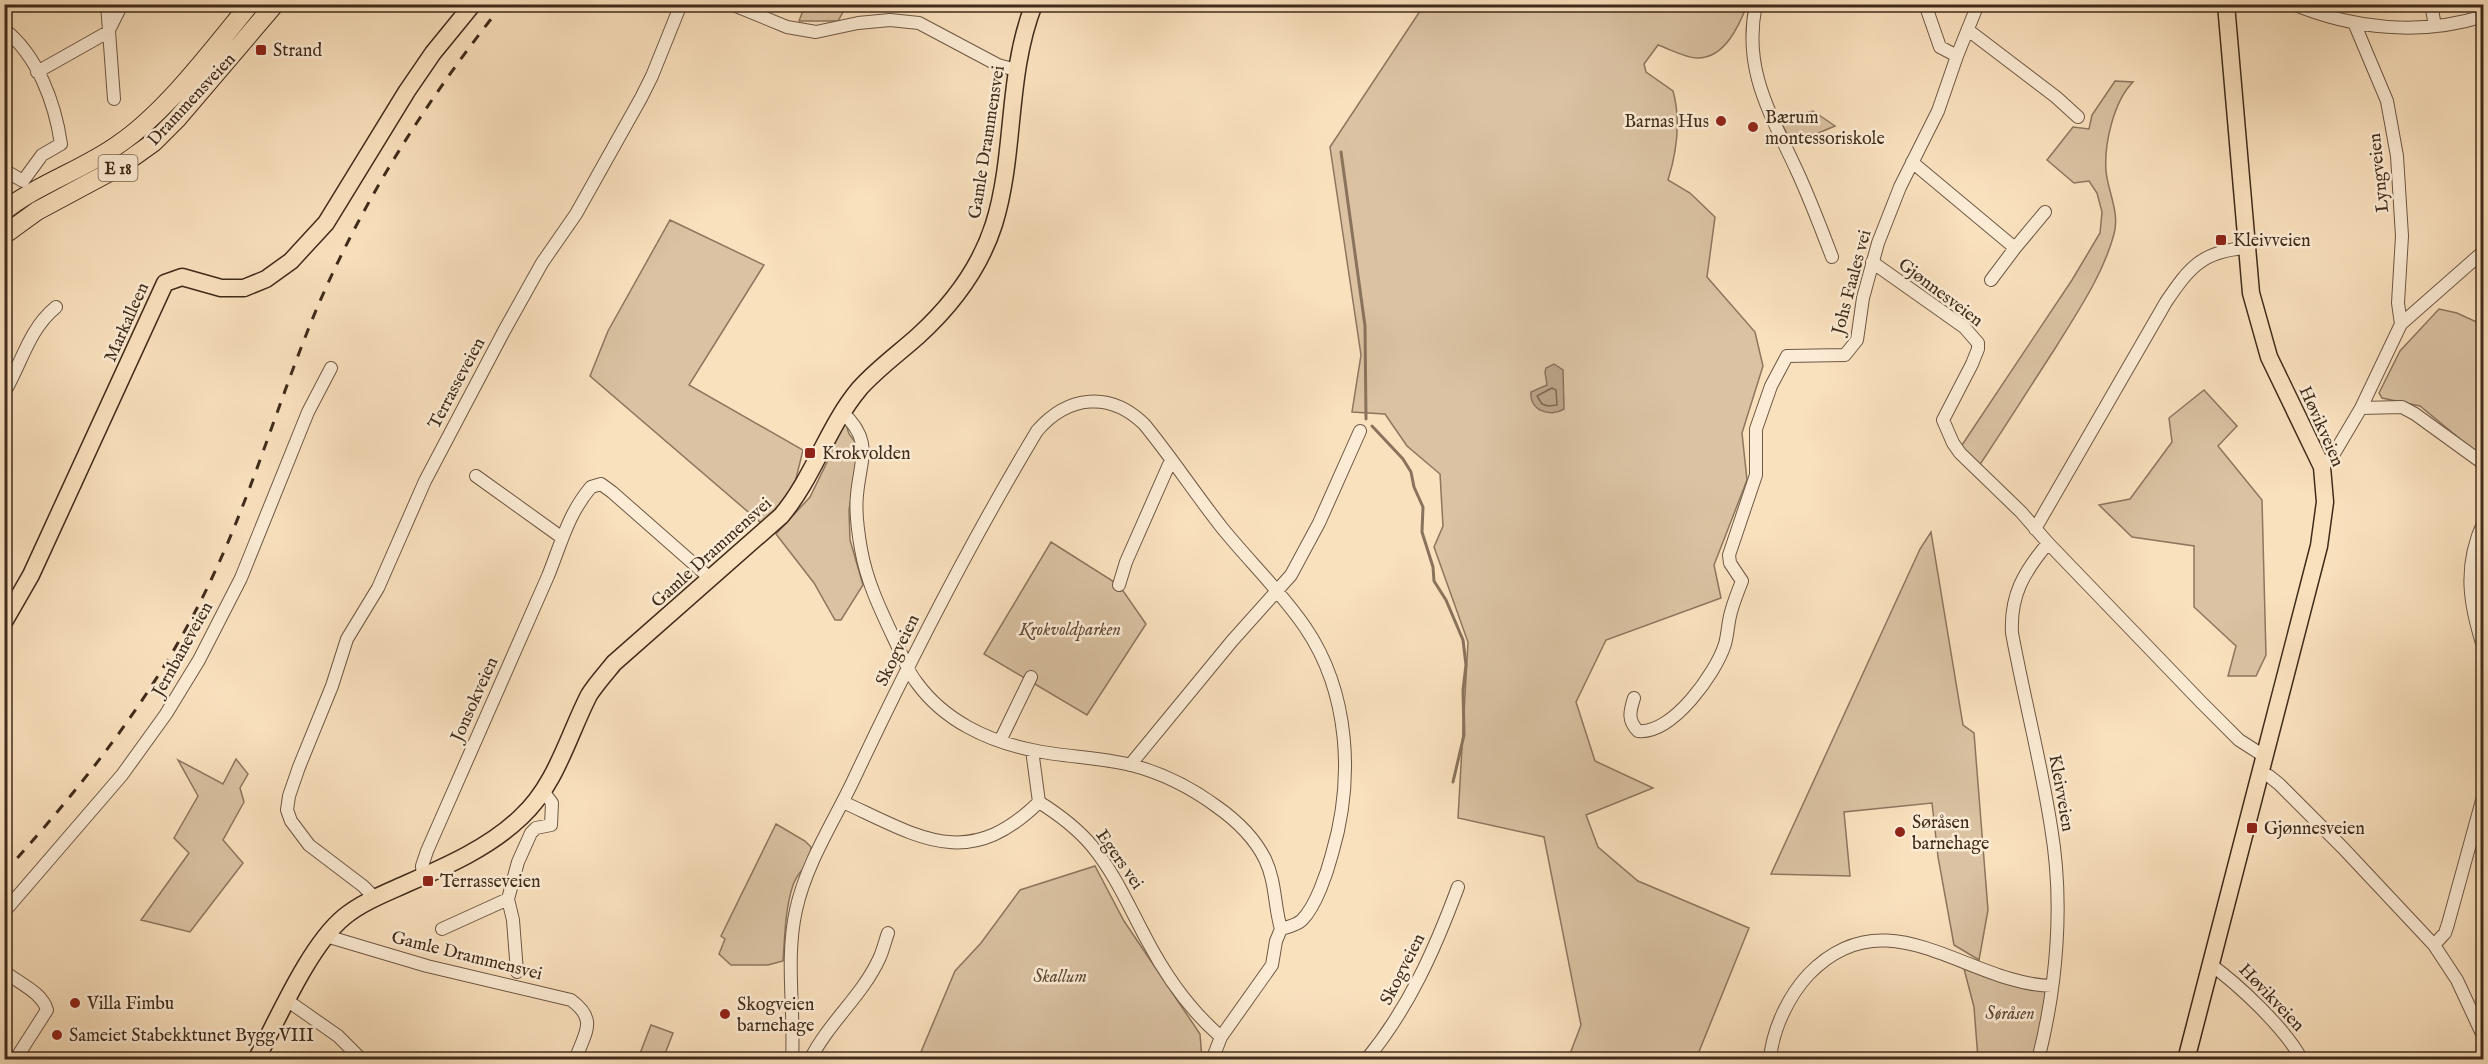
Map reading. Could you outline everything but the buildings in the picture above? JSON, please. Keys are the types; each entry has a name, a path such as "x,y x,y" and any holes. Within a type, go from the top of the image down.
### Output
{"highway":[{"name":"Drammensveien","path":"4,211 43,185 109,151 141,127 170,97 250,4"},
{"name":"Drammensveien","path":"4,236 37,211 119,167 154,142 177,119 275,4"}],"main road":[{"name":"Markalleen","path":"4,622 32,575 165,283 182,277 221,288 244,288 266,279 291,261 326,223 407,91 433,53 472,4"},
{"name":"Gamle Drammensvei","path":"256,1059 326,936 345,916 375,898 457,860 508,829 532,807 543,791 590,693 602,678 615,663 764,534 792,504 809,477 842,412 874,375 943,311 963,286 981,256 994,223 1001,191 1016,70 1023,37 1034,4"},
{"name":"Høvikveien","path":"2186,1059 2321,536 2325,502 2322,467 2277,375 2264,341 2251,293 2226,4"}],"street":[{"path":"107,4 114,99"},
{"path":"37,72 108,32 122,4"},
{"name":"Terrasseveien","path":"375,898 363,886 309,845 299,834 287,810 292,786 332,686 347,639 378,588 424,481 542,263 576,214 648,83 681,4"},
{"path":"731,4 787,27 816,32 858,23 890,20 919,23 998,65 1016,70"},
{"path":"1755,4 1752,42 1758,87 1804,185 1832,257"},
{"path":"1925,4 1940,47 1957,56"},
{"name":"Johs Faales vei","path":"1634,698 1629,714 1633,726 1638,731 1653,730 1693,697 1717,662 1725,644 1731,613 1742,581 1729,555 1756,475 1756,429 1771,386 1787,356 1845,355 1857,340 1863,298 1872,262 1900,187 1938,111 1978,4"},
{"path":"2293,4 2355,25 2402,28 2435,26 2484,16"},
{"path":"2431,4 2435,26"},
{"name":"Lyngveien","path":"2355,25 2390,112 2397,156 2402,236 2398,303 2401,324"},
{"path":"4,29 20,45 37,72 54,107 61,144 42,155 23,181 4,170"},
{"path":"1968,30 2056,97 2078,117"},
{"path":"1912,162 2015,248"},
{"path":"1991,280 2045,212"},
{"path":"2035,529 2166,302 2185,274 2195,264 2217,253 2246,248"},
{"path":"2322,467 2332,457 2361,408 2401,324 2484,251"},
{"name":"Gjønnesveien","path":"1872,262 1970,332 1978,343 1972,364 1943,420 1960,453 2021,512 2208,710 2239,740 2264,756"},
{"path":"4,393 31,335 46,315 56,307"},
{"name":"Jernbaneveien","path":"4,912 122,775 166,714 199,660 241,578 299,432 331,368"},
{"name":"Skogveien","path":"792,1059 790,968 792,930 805,880 919,642 1026,450 1048,418 1060,410 1090,401 1106,401 1120,406 1132,412 1144,424 1222,529 1306,628 1329,675 1340,715 1345,765 1344,801 1336,843 1325,877 1303,919 1281,929"},
{"path":"2361,408 2402,408 2415,414 2484,464"},
{"path":"842,412 859,431 863,442 863,464 856,514 864,566 874,597 908,668 924,693 955,720 978,734 1032,750 1092,757 1130,765 1186,785 1226,813 1245,830 1257,845 1274,880 1277,914 1281,929 1276,941 1272,965 1221,1037 1212,1059"},
{"path":"1130,765 1232,641 1291,575 1319,523 1360,431"},
{"path":"1119,585 1126,562 1171,460"},
{"path":"476,476 561,537"},
{"name":"Jonsokveien","path":"423,877 422,866 427,851 548,576 561,537 584,494 591,487 602,484 711,579"},
{"path":"2484,521 2473,554 2469,590 2484,649"},
{"name":"Kleivveien","path":"2038,1059 2052,986 2056,917 2052,829 2024,697 2012,608 2016,594 2031,565 2048,543"},
{"path":"1000,741 1031,677"},
{"path":"843,802 923,838 942,843 961,844 984,839 1005,830 1039,802 1032,750"},
{"path":"2258,780 2286,793 2343,848 2434,945 2457,980 2484,1038"},
{"path":"517,972 513,920 508,898 518,862 531,833 536,828 551,825 552,803 543,791"},
{"path":"2434,945 2445,933 2448,924 2484,793"},
{"name":"Egers vei","path":"1039,802 1091,844 1124,893 1148,943 1175,984 1208,1026 1221,1037"},
{"name":"Skogveien","path":"1366,1059 1390,1030 1405,1007 1434,950 1458,887"},
{"path":"442,929 508,898"},
{"path":"810,1059 830,1026 880,959 888,933"},
{"name":"Gamle Drammensvei","path":"326,936 427,966 571,1000 586,1015 588,1024 576,1058"},
{"path":"1770,1059 1781,1019 1803,980 1829,957 1858,944 1876,940 1898,940 1923,946 2014,979 2052,986"},
{"name":"Høvikveien","path":"2210,964 2229,978 2277,1026 2302,1059"},
{"path":"4,971 39,997 45,1003 47,1010 15,1059"},
{"path":"288,1001 338,1036 362,1059"}],"green space":[{"path":"805,4 847,5 838,21 799,21"},
{"path":"1424,5 1747,5 1730,39 1716,52 1694,58 1658,45 1644,64 1646,72 1673,91 1677,113 1677,136 1668,180 1690,193 1715,217 1707,277 1755,332 1763,366 1742,433 1747,480 1714,565 1721,598 1606,640 1576,702 1595,761 1653,788 1586,815 1598,847 1638,881 1749,928 1696,1059 1568,1059 1581,1025 1544,837 1458,818 1468,642 1434,547 1443,526 1440,474 1407,446 1385,414 1352,412 1361,355 1330,147"},
{"path":"2115,81 2133,82 2120,100 2107,148 2107,179 2116,218 2109,249 2097,278 2081,306 1979,466 1960,448 2072,280 2100,233 2102,212 2097,193 2089,181 2074,183 2047,160 2073,127 2089,129 2092,115"},
{"path":"1813,111 1835,126 1792,144 1780,120"},
{"path":"670,220 764,265 689,385 803,450 794,487 768,529 590,376 608,331"},
{"path":"2439,309 2457,313 2483,325 2483,458 2420,406 2382,398 2379,393 2400,351"},
{"path":"2204,390 2237,426 2218,446 2262,500 2266,655 2256,676 2228,676 2236,646 2194,607 2194,546 2132,537 2099,505 2130,499 2172,442 2169,418"},
{"path":"842,412 849,434 858,446 858,459 849,510 850,540 863,585 841,620 835,620 814,583 776,534 810,497 831,454"},
{"path":"1931,532 1963,725 1974,733 1988,910 1979,960 1954,945 1938,857 1932,803 1844,812 1850,876 1771,874 1920,549"},
{"name":"Krokvoldparken","path":"1051,542 1119,585 1146,624 1087,715 984,654"},
{"path":"236,759 248,774 240,788 244,802 223,840 243,863 190,932 141,920 189,853 174,838 198,796 178,760 223,784"},
{"path":"776,824 811,847 809,859 795,879 790,894 783,961 768,965 731,965 719,954 725,939 721,936"},
{"name":"Skallum","path":"1095,866 1124,921 1200,1034 1202,1059 918,1059 955,971 981,943 1020,890"},
{"name":"Søråsen","path":"1962,961 2051,989 2036,1059 1978,1059 1974,1007"},
{"path":"651,1025 673,1033 663,1059 647,1059 639,1056"}],"water":[{"path":"1554,364 1563,370 1564,409 1553,413 1537,408 1533,404 1531,392 1547,385 1546,368"}],"waterway":[{"path":"1341,152 1365,326 1366,419"},
{"path":"1372,426 1403,459 1411,472 1414,487 1423,507 1422,532 1433,567 1434,581 1446,600 1463,640 1466,665 1463,690 1464,735 1453,782"}],"railway":[{"path":"4,873 91,770 168,660 211,580 225,548 312,320 351,236 396,155 421,116 503,4"}],"place":[{"name":"Strand","path":"261,50"},
{"name":"Barnas Hus","path":"1721,121"},
{"name":"Bærum montessoriskole","path":"1753,127"},
{"name":"Kleivveien","path":"2221,240"},
{"name":"Krokvolden","path":"810,453"},
{"name":"Gjønnesveien","path":"2252,828"},
{"name":"Søråsen barnehage","path":"1900,832"},
{"name":"Terrasseveien","path":"428,881"},
{"name":"Villa Fimbu","path":"75,1003"},
{"name":"Skogveien barnehage","path":"725,1014"},
{"name":"Sameiet Stabekktunet Bygg VIII","path":"57,1035"}]}
